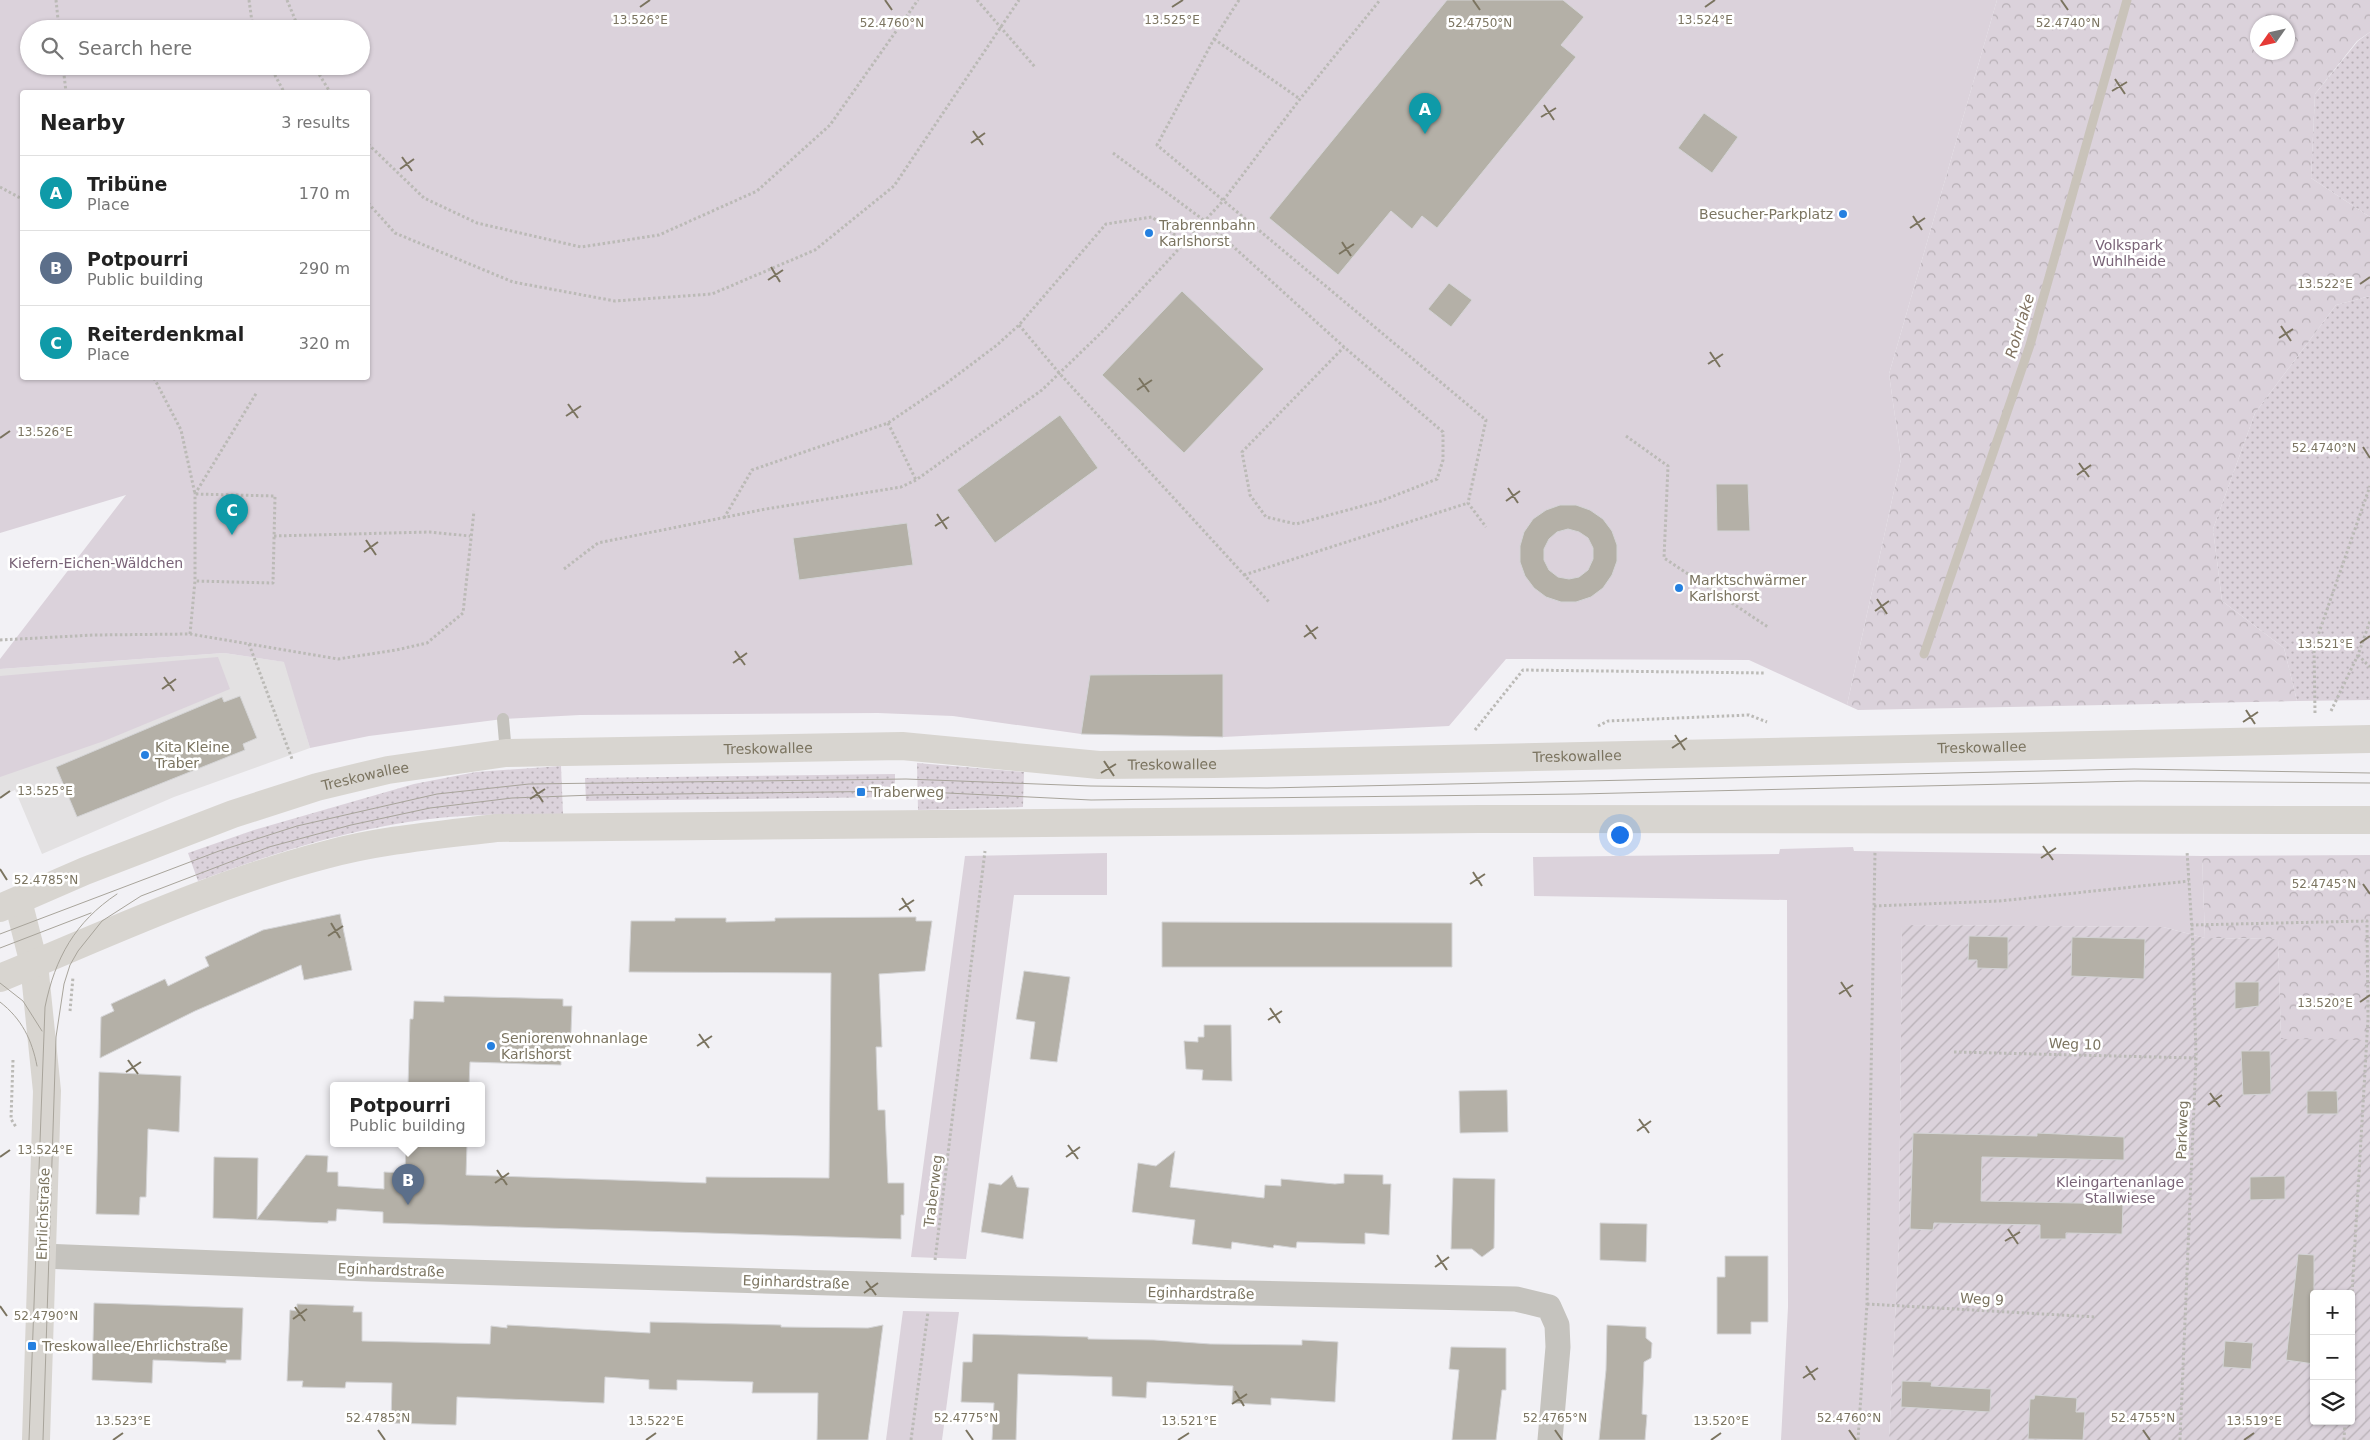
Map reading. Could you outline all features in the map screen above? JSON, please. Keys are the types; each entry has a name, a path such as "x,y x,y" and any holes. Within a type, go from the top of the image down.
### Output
{"main road":[{"name":"Treskowallee","path":"9,904 85,871 224,818 317,787 388,770 506,753 902,746 1099,765 2370,739"},
{"path":"0,978 237,882 325,855 383,843 496,828 1479,819 2370,820"},
{"name":"Ehrlichstraße","path":"9,904 34,964 47,1091 36,1440"}],"street":[{"name":"Eginhardstraße","path":"42,1256 378,1270 931,1286 1516,1299 1549,1307 1557,1325 1558,1347 1550,1440"}],"lane":[{"path":"503,719 506,753"}],"path":[{"path":"56,0 58,20"},
{"path":"249,0 252,20"},
{"path":"287,0 295,20"},
{"path":"370,146 424,198 477,223 581,247 660,235 757,191 830,125 918,0"},
{"path":"977,0 1035,67"},
{"path":"370,205 395,233 513,282 615,301 712,294 815,250 894,186 1002,28 1019,0"},
{"path":"1239,0 1214,39 1157,145 1222,202 1486,420 1468,503 1486,527"},
{"path":"564,570 598,543 901,486 916,480 1010,414 1060,374 1105,329 1222,202 1380,0"},
{"path":"1214,39 1300,100"},
{"path":"64,75 66,90"},
{"path":"275,75 283,90"},
{"path":"320,75 329,90"},
{"path":"1113,153 1205,221 1344,347 1443,432 1443,460 1437,479 1381,501 1296,524 1266,517 1250,495 1242,452 1344,347"},
{"path":"0,187 20,198"},
{"path":"723,518 752,470 888,423 944,385 997,345 1019,325 1106,224 1152,217 1185,243"},
{"path":"1019,325 1060,374 1269,602"},
{"path":"155,380 181,430 195,494 195,581 190,634"},
{"path":"195,494 257,392"},
{"path":"888,423 916,480"},
{"path":"1626,436 1668,466 1664,558 1768,627"},
{"path":"2317,740 2314,647 2370,486"},
{"path":"195,494 276,496 273,583 195,581"},
{"path":"1244,575 1468,503"},
{"path":"0,640 94,635 190,634 338,659 427,643 463,614 474,511"},
{"path":"274,536 430,532 470,536"},
{"path":"2329,716 2358,655 2370,621"},
{"path":"248,644 292,759"},
{"path":"2358,655 2370,667"},
{"path":"1474,731 1523,670 1766,673"},
{"name":"Traberweg","path":"935,1263 986,846"},
{"path":"1858,1440 1867,1304 1875,851"},
{"name":"Parkweg","path":"2180,1440 2196,1058 2187,851"},
{"path":"1874,906 1999,901 2189,881"},
{"path":"2191,925 2368,921 2369,1019 2352,1290"},
{"path":"13,1052 11,1119 20,1133"},
{"name":"Weg 10","path":"1954,1052 2196,1058"},
{"name":"Weg 9","path":"1867,1304 2096,1317"},
{"path":"911,1440 928,1308"},
{"path":"2344,1440 2345,1425"}],"shaded area":[{"name":"Kita Kleine Traber","path":"224,653 285,662 310,748 174,797 42,854 15,790 0,796 0,669"}],"green space":[{"name":"Trabrennbahn Karlshorst","path":"0,0 1997,0 1889,374 1901,459 1847,705 1749,660 1506,659 1449,726 1223,737 1081,734 953,716 878,713 580,715 503,719 369,736 310,748 284,662 224,653 0,669 0,659 126,495 0,533"},
{"name":"Volkspark Wuhlheide","path":"1997,0 2370,0 2370,32 2357,41 2315,94 2311,178 2370,217 2370,296 2336,305 2255,413 2213,529 2222,601 2284,648 2297,701 1858,710 1847,705 1901,459 1889,374"},
{"path":"2370,32 2370,217 2311,178 2315,94 2358,41"},
{"path":"2370,296 2370,700 2297,701 2284,648 2222,601 2213,529 2255,413 2336,305"},
{"path":"218,657 230,689 104,741 0,777 0,676"},
{"path":"917,763 1024,772 1023,807 918,810"},
{"path":"561,766 563,814 463,816 384,826 321,841 259,859 198,881 188,853 254,830 414,784 476,772"},
{"path":"895,774 895,797 586,801 585,778"},
{"path":"1853,847 1854,851 2202,856 2205,938 2163,927 1902,925 1899,1241 1889,1440 1781,1440 1788,1307 1787,900 1534,896 1533,857 1779,854 1780,849"},
{"path":"1107,853 1107,895 1014,895 966,1259 911,1257 965,856"},
{"path":"2370,855 2370,1040 2281,1040 2278,939 2205,938 2202,856"},
{"name":"Kleingartenanlage Stallwiese","path":"1902,925 2163,927 2205,938 2278,939 2281,1039 2370,1040 2370,1440 1889,1440 1899,1241"},
{"path":"903,1311 959,1312 942,1440 886,1440"}],"building":[{"path":"1447,0 1563,0 1584,17 1561,45 1576,57 1437,228 1422,216 1412,229 1391,211 1338,275 1269,218"},
{"path":"1704,113 1738,137 1712,173 1678,148"},
{"path":"1449,283 1472,300 1451,327 1428,309"},
{"path":"1182,291 1264,369 1184,453 1102,375"},
{"path":"1060,415 1098,468 995,543 957,490"},
{"path":"1716,484 1748,484 1750,531 1717,531"},
{"path":"1560,505 1576,505 1590,510 1603,519 1612,531 1617,545 1617,561 1612,575 1603,588 1591,597 1576,602 1561,602 1546,597 1534,588 1525,576 1520,562 1520,546 1524,532 1533,519 1546,510","holes":["1568,529 1579,532 1588,538 1593,548 1593,559 1588,570 1579,577 1569,579 1558,577 1549,570 1544,560 1544,549 1549,539 1557,532"]},
{"path":"907,523 913,565 799,580 793,538"},
{"path":"1223,674 1223,737 1081,734 1090,675"},
{"path":"240,696 257,738 243,744 245,750 77,817 56,767 222,697 224,702"},
{"path":"340,914 352,970 304,980 301,965 195,1011 100,1058 101,1017 114,1011 111,1004 165,979 168,986 209,966 205,957 263,930"},
{"path":"916,917 916,921 932,921 925,971 879,974 882,1047 876,1047 878,1110 885,1110 888,1183 904,1183 904,1215 901,1215 901,1239 383,1223 383,1212 337,1209 336,1221 328,1221 328,1223 213,1218 214,1157 258,1158 257,1219 306,1155 328,1156 327,1172 338,1172 338,1186 384,1189 384,1172 405,1173 406,1147 467,1147 466,1175 706,1183 706,1177 829,1178 831,973 629,972 631,921 675,921 675,918 726,918 726,922 775,921 775,918"},
{"path":"1162,922 1452,923 1452,967 1162,967"},
{"path":"1969,936 2008,937 2008,969 1977,968 1977,960 1968,960"},
{"path":"2072,937 2145,939 2144,979 2071,976"},
{"path":"1024,971 1070,977 1057,1062 1030,1059 1035,1022 1016,1019"},
{"path":"2235,982 2259,982 2259,1006 2235,1009"},
{"name":"Seniorenwohnanlage Karlshorst","path":"444,996 563,999 563,1006 572,1006 570,1059 561,1058 561,1065 470,1062 469,1082 408,1082 410,1019 413,1019 414,1001 444,1002"},
{"path":"1204,1025 1231,1025 1232,1081 1202,1080 1203,1070 1186,1069 1184,1041 1198,1042 1198,1037 1204,1037"},
{"path":"2241,1051 2270,1051 2271,1094 2243,1095"},
{"path":"99,1072 181,1076 179,1132 148,1129 146,1197 140,1197 139,1215 96,1214"},
{"path":"1507,1090 1508,1132 1460,1133 1459,1091"},
{"path":"2307,1091 2337,1091 2338,1114 2307,1114"},
{"path":"1913,1133 2037,1136 2037,1133 2124,1137 2124,1160 1982,1157 1981,1201 2123,1204 2122,1234 2066,1233 2066,1239 2040,1239 2040,1225 1934,1223 1933,1230 1910,1229"},
{"path":"1175,1151 1170,1187 1264,1198 1265,1185 1281,1186 1281,1179 1335,1184 1344,1183 1344,1174 1383,1175 1383,1184 1391,1184 1389,1235 1365,1233 1365,1244 1297,1242 1296,1248 1274,1245 1273,1248 1232,1242 1231,1249 1192,1244 1195,1220 1132,1212 1138,1163 1156,1166"},
{"path":"1012,1175 1017,1187 1029,1188 1023,1239 981,1232 989,1183 1001,1185"},
{"path":"2285,1176 2285,1199 2250,1200 2250,1177"},
{"path":"1453,1178 1495,1179 1494,1248 1482,1257 1472,1249 1451,1249"},
{"path":"1600,1223 1647,1224 1646,1262 1600,1260"},
{"path":"2298,1254 2314,1255 2314,1290 2310,1290 2310,1363 2286,1360"},
{"path":"1725,1256 1768,1256 1768,1322 1751,1322 1751,1334 1717,1334 1717,1277 1725,1277"},
{"path":"94,1303 243,1308 241,1360 226,1360 226,1363 153,1360 152,1383 92,1380"},
{"path":"297,1304 354,1306 353,1312 362,1312 362,1341 490,1344 491,1326 507,1328 507,1325 650,1333 650,1322 781,1325 781,1327 868,1328 883,1325 868,1440 817,1440 818,1393 752,1393 753,1382 677,1380 677,1390 649,1389 649,1380 605,1377 604,1403 457,1397 456,1425 391,1423 392,1383 346,1382 345,1388 302,1387 303,1381 287,1381 290,1310 297,1311"},
{"path":"1607,1325 1646,1327 1646,1338 1652,1343 1651,1358 1644,1362 1642,1414 1647,1415 1645,1440 1599,1440 1606,1370"},
{"path":"973,1334 1088,1337 1088,1339 1154,1340 1210,1344 1302,1345 1302,1340 1338,1342 1335,1402 1271,1398 1271,1405 1232,1403 1233,1386 1147,1382 1146,1398 1112,1396 1112,1377 1018,1374 1016,1440 992,1440 994,1403 961,1402 963,1362 972,1362"},
{"path":"2225,1341 2253,1343 2251,1369 2223,1367"},
{"path":"1451,1347 1506,1348 1506,1390 1502,1390 1496,1440 1452,1440 1459,1370 1449,1369"},
{"path":"1902,1381 1932,1382 1931,1386 1991,1389 1990,1412 1901,1407"},
{"path":"2035,1395 2077,1398 2076,1412 2085,1412 2083,1440 2028,1439 2030,1399 2034,1399"}],"waterway":[{"name":"Rohrlake","path":"1924,654 2030,345 2127,0"}],"tram line":[{"path":"0,934 219,851 297,826 437,794 529,784 906,779 1090,786 1267,788 2134,769 2370,773"},
{"path":"43,1440 56,1037 64,984 70,965 78,951 102,921 141,896 269,847 351,825 430,808 512,798 594,795 906,791 1091,800 1578,794 2138,781 2370,783"},
{"path":"29,1440 45,1007 49,989 61,957 69,943 89,917 117,894"},
{"path":"0,948 91,913"},
{"path":"0,983 23,1001 42,1031"},
{"path":"0,1002 25,1031 37,1066"}],"place":[{"name":"Tribüne","path":"1425,134"},
{"name":"Besucher-Parkplatz","path":"1843,214"},
{"name":"Trabrennbahn Karlshorst","path":"1149,233"},
{"name":"Reiterdenkmal","path":"232,535"},
{"name":"Marktschwärmer Karlshorst","path":"1679,588"},
{"name":"Kita Kleine Traber","path":"145,755"},
{"name":"Traberweg","path":"861,792"},
{"name":"Seniorenwohnanlage Karlshorst","path":"491,1046"},
{"name":"Potpourri","path":"408,1205"},
{"name":"Treskowallee/Ehrlichstraße","path":"32,1346"}],"park label":[{"name":"Kiefern-Eichen-Wäldchen","path":"96,563"}]}
